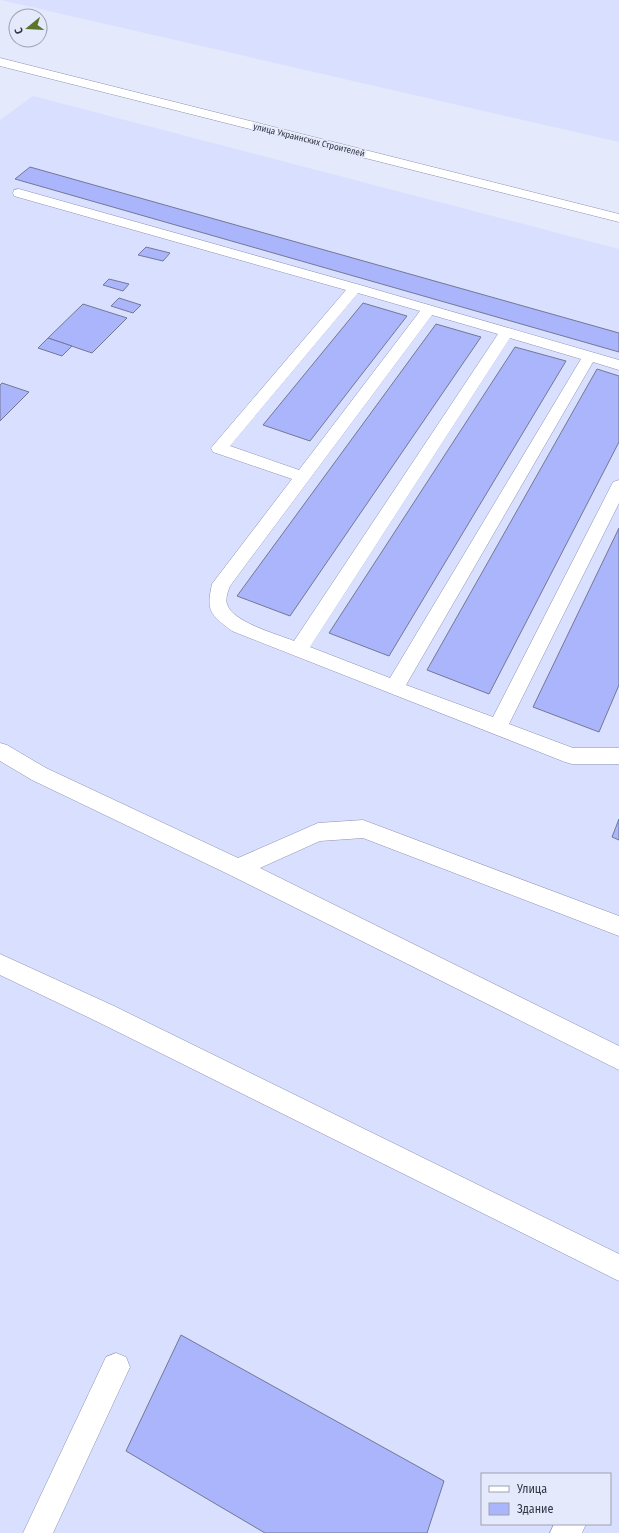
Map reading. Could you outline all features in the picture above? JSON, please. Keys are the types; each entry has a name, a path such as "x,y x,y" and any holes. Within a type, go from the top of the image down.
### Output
{"street":[{"name":"улица Украинских Строителей","path":"1,63 619,218"}],"lane":[{"path":"20,193 619,365"},
{"path":"303,477 220,448 355,288"},
{"path":"428,310 221,584 217,602 222,614 238,626 572,756 619,756"},
{"path":"298,650 506,333"},
{"path":"394,688 589,356"},
{"path":"497,728 619,486"},
{"path":"0,752 39,774 238,868 619,1058"},
{"path":"238,868 318,832 364,829 619,926"},
{"path":"0,964 120,1021 619,1268"},
{"path":"38,1533 116,1367"}],"shaded area":[{"path":"1,0 619,0 619,142 48,11 48,8 36,8"},
{"path":"33,96 619,249 619,1533 0,1533 0,120"}],"building":[{"path":"30,167 619,333 619,352 15,179"},
{"path":"146,247 170,253 163,261 138,255"},
{"path":"109,279 129,284 123,291 103,285"},
{"path":"119,298 141,305 133,313 111,306"},
{"path":"363,303 407,316 310,441 263,425"},
{"path":"83,304 127,318 92,353 48,338"},
{"path":"436,324 481,337 290,616 237,596"},
{"path":"48,338 72,346 62,356 38,348"},
{"path":"515,347 566,361 389,656 329,633"},
{"path":"597,369 619,376 619,442 489,694 427,670"},
{"path":"2,383 29,392 0,421 0,385"},
{"path":"619,528 619,685 599,732 533,707"},
{"path":"619,819 619,840 612,837"},
{"path":"181,1335 444,1481 427,1533 265,1533 126,1451"}]}
